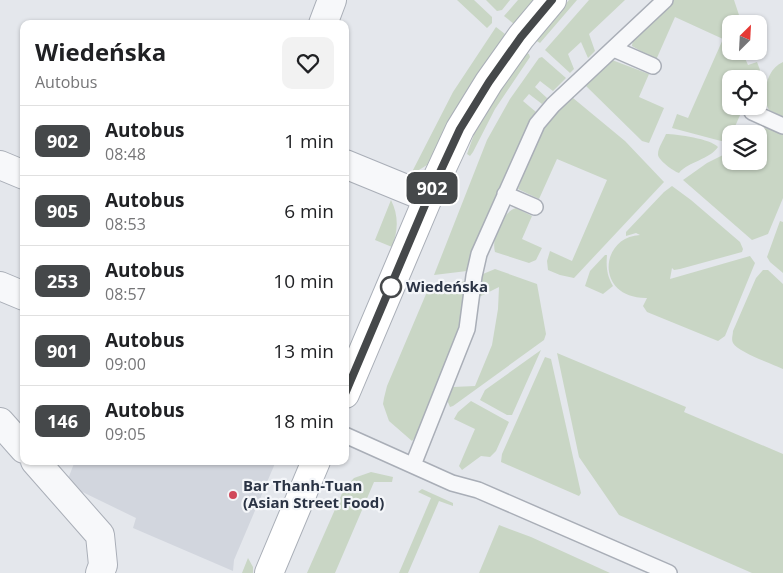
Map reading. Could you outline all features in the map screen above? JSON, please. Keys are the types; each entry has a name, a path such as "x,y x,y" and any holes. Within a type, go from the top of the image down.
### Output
{"street":[{"path":"324,20 332,0"},
{"path":"349,385 428,198 460,129 489,82 521,37 552,0"},
{"path":"0,165 20,173"},
{"path":"349,166 428,198"},
{"path":"0,286 20,294"},
{"path":"0,422 20,444"},
{"path":"38,465 100,536 103,564 100,573"},
{"path":"270,573 314,465"}],"lane":[{"path":"413,465 467,329 479,254 537,124 553,105 665,0"},
{"path":"614,49 653,66"},
{"path":"759,115 783,126"},
{"path":"506,194 535,208"},
{"path":"349,437 452,483 478,490 669,573"}],"shaded area":[{"path":"73,465 274,465 234,560 233,571 133,528 136,518 66,484"}],"green space":[{"path":"457,0 474,0 492,17 492,23 487,28"},
{"path":"486,0 510,0 502,10 497,11"},
{"path":"518,0 533,0 514,24 504,16"},
{"path":"569,0 577,0 540,43 535,40"},
{"path":"589,0 625,0 589,34 595,51 588,58 581,42 568,54 574,69 570,73 545,50"},
{"path":"670,0 734,0 739,15 722,15 722,39 675,17 656,60 632,46 637,32 647,20"},
{"path":"496,27 505,34 464,95 427,165 414,173 413,170 453,92"},
{"path":"722,41 722,60 746,60 748,65 757,62 760,70 722,70 722,115 740,115 736,125 722,125 722,141 672,128 677,114 688,118"},
{"path":"525,52 530,57 495,109 470,156 467,154 477,126"},
{"path":"542,57 566,78 553,91 540,81 535,87 547,98 542,104 529,94 523,101 536,112 529,123 472,253 467,271 434,275 487,140 510,99 539,58"},
{"path":"612,60 649,74 639,97 664,108 649,143 642,141 586,86 606,62"},
{"path":"783,62 783,117 769,110 767,104 767,83 777,65"},
{"path":"573,98 625,141 664,182 574,278 548,270 547,261 550,251 572,261 607,180 557,159 539,199 518,189 535,144 549,119"},
{"path":"767,129 783,134 783,198 768,234 752,240 683,180 707,163 722,156 722,170 767,170"},
{"path":"666,134 701,139 718,147 710,155 688,166 679,173 666,165 658,156"},
{"path":"672,186 740,242 743,249 742,252 680,269 674,270 672,268 670,279 750,256 755,263 725,336 718,341 647,312 643,306 647,298 630,296 618,289 611,279 609,268 610,256 616,246 626,238 640,235 636,233 626,236 626,232"},
{"path":"391,200 397,224 392,247 375,240"},
{"path":"516,208 532,216 522,239 542,248 536,260 529,263 495,252 496,233 499,226 506,215"},
{"path":"780,221 783,222 783,273 767,257"},
{"path":"607,255 607,271 613,286 603,294 585,286 590,271"},
{"path":"495,269 537,284 546,334 544,340 450,407 447,400 453,387 475,386 492,345 498,309 499,287 479,297 483,274"},
{"path":"763,270 768,270 783,284 783,369 748,354 732,342 733,331 756,278"},
{"path":"466,281 461,330 417,435 412,441 389,421 383,404 387,386 429,287"},
{"path":"541,350 512,415 507,415 480,400 485,390"},
{"path":"557,353 686,407 684,412 783,454 783,573 752,573 619,515 579,457"},
{"path":"545,357 551,359 581,493 579,496 501,462 502,454"},
{"path":"471,401 509,422 496,451 490,457 481,456 462,470 459,466 475,429 454,419 458,412"},
{"path":"371,472 393,477 392,482 374,482 335,573 307,573 344,489 354,478"},
{"path":"422,489 453,503 453,506 439,501 408,573 399,573 431,498 418,492"},
{"path":"499,525 531,537 610,573 479,573"},
{"path":"248,558 253,567 253,573 242,573"}],"bus line":[{"name":"902","path":"349,385 428,198 460,129 489,82 521,37 552,0"}],"place":[{"name":"Wiedeńska","path":"391,287"},
{"name":"Bar Thanh-Tuan (Asian Street Food)","path":"233,495"}]}
